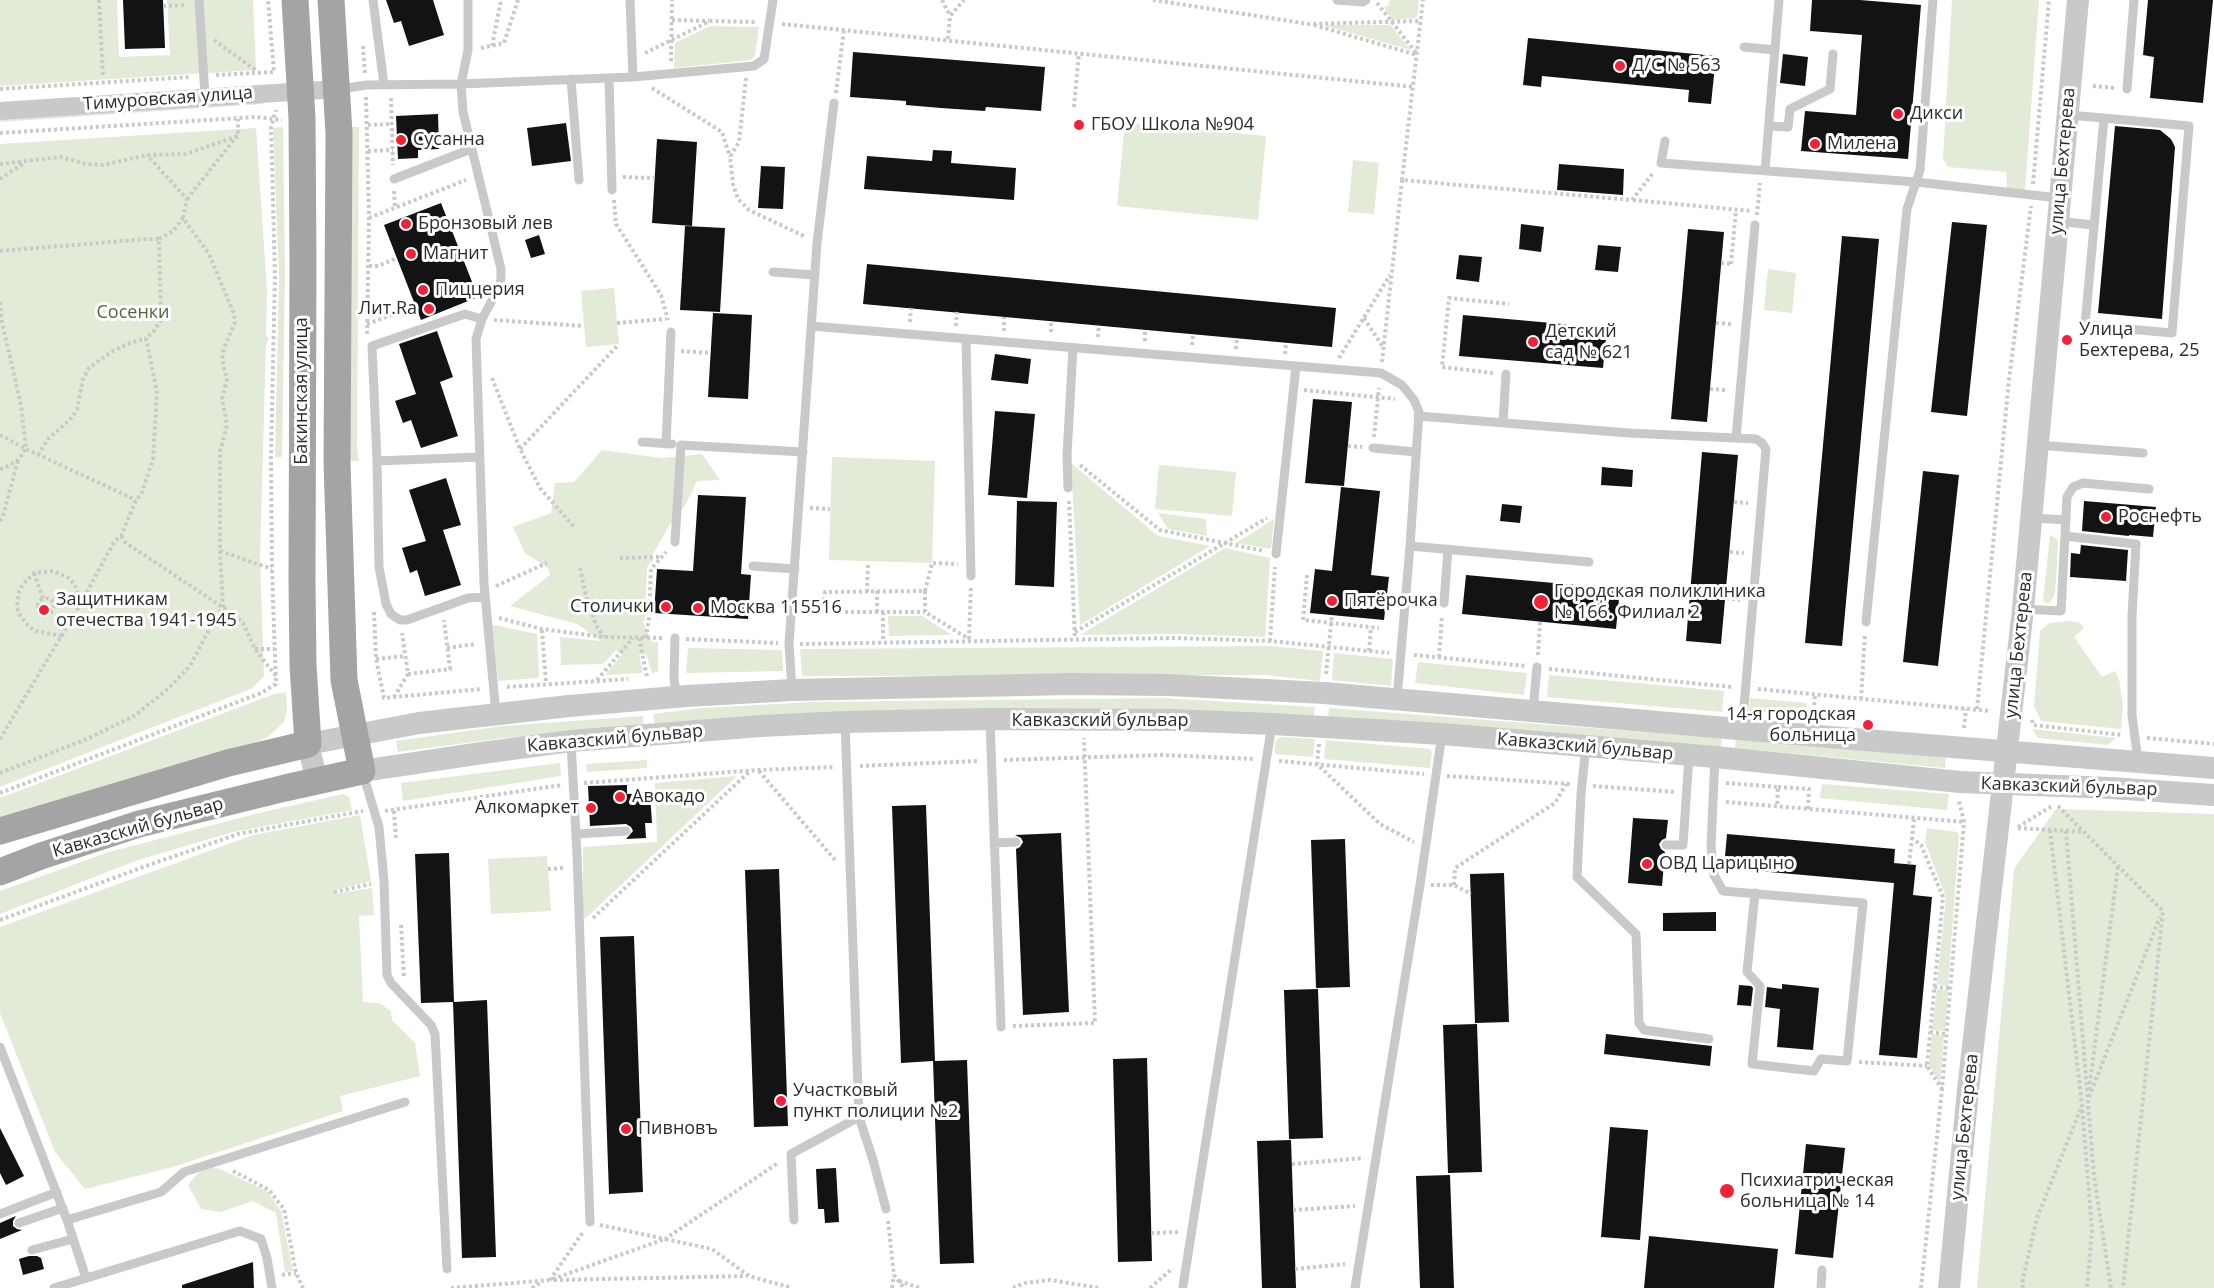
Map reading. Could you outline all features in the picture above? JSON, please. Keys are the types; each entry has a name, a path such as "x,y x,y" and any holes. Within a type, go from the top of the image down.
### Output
{"main road":[{"name":"Бакинская улица","path":"295,0 300,91 303,263 303,665 309,744"},
{"name":"Бакинская улица","path":"331,0 339,168 338,545 344,680 362,771"},
{"name":"Кавказский бульвар","path":"0,831 228,763 309,744"},
{"name":"Кавказский бульвар","path":"0,872 40,856 139,824 362,771"}],"street":[{"name":"улица Бехтерева","path":"1949,1288 1968,1090 2023,609 2078,0"},
{"name":"Тимуровская улица","path":"0,111 337,89"},
{"name":"Кавказский бульвар","path":"309,744 418,723 676,697 792,690 1093,684 1324,693 2214,768"},
{"name":"Кавказский бульвар","path":"362,771 571,741 761,726 990,719 1172,720 1442,734 1952,782 2110,788 2214,795"},
{"name":"Бакинская улица","path":"309,744 317,782"}],"lane":[{"path":"373,0 387,85"},
{"path":"468,0 468,50 461,84 463,112 501,269 498,289 482,320 476,339 485,594 496,714"},
{"path":"630,0 633,77"},
{"path":"337,89 366,85 461,84 633,77 747,68 760,64 764,59 773,0"},
{"path":"1337,0 1363,2 1366,0"},
{"path":"1763,171 1779,0"},
{"path":"1866,622 1907,209 1920,170 1933,0"},
{"path":"2127,89 2134,0"},
{"path":"199,2 205,96"},
{"path":"1744,47 1775,50"},
{"path":"1768,126 1788,127 1790,109 1830,89 1833,54"},
{"path":"609,78 612,190"},
{"path":"571,80 579,180"},
{"path":"792,690 789,644 811,326 817,243 834,103"},
{"path":"2067,115 2104,118 2189,126 2172,333 2085,325 2104,118"},
{"path":"1665,141 1661,163 1916,182 2059,198"},
{"path":"394,179 471,149"},
{"path":"2057,221 2093,225"},
{"path":"1736,438 1755,225"},
{"path":"773,272 815,274"},
{"path":"482,320 465,314 372,346 379,567 391,614 400,620 407,620 485,594"},
{"path":"811,326 1381,373 1402,384 1414,400 1418,416 1397,699"},
{"path":"666,444 671,332"},
{"path":"966,339 971,576"},
{"path":"1068,488 1067,454 1073,348"},
{"path":"1276,554 1296,366"},
{"path":"1503,423 1506,374"},
{"path":"1418,416 1629,433 1756,439 1762,442 1766,449 1742,730"},
{"path":"642,442 803,452"},
{"path":"675,542 681,445"},
{"path":"2037,445 2143,453"},
{"path":"1373,448 1416,452"},
{"path":"377,461 479,457"},
{"path":"2023,609 2061,611 2067,497 2073,487 2083,483 2149,489"},
{"path":"2031,518 2066,520"},
{"path":"2065,536 2136,544 2132,627 2132,715 2138,761"},
{"path":"1410,546 1588,562"},
{"path":"1444,603 1448,549"},
{"path":"753,566 795,568"},
{"path":"675,638 676,697"},
{"path":"1533,710 1537,668"},
{"path":"990,719 1000,1027"},
{"path":"844,722 859,1117 886,1209"},
{"path":"1184,1286 1272,724"},
{"path":"1356,1288 1426,849 1442,734"},
{"path":"571,741 590,1222"},
{"path":"1586,746 1577,877 1636,934 1639,1023 1644,1030 1709,1039"},
{"path":"1666,845 1683,846 1689,756"},
{"path":"1715,758 1711,846 1714,875 1723,891 1863,903 1847,1061 1821,1059 1814,1071 1752,1064 1760,986 1747,972 1755,894"},
{"path":"362,771 379,827 384,881 387,975 391,983 431,1025 435,1034 447,1269"},
{"path":"576,834 626,831"},
{"path":"994,843 1016,842"},
{"path":"0,1047 63,1208 86,1278"},
{"path":"67,1220 161,1192 184,1172 405,1102"},
{"path":"794,1220 791,1154 859,1117"},
{"path":"0,1214 57,1192"},
{"path":"19,1223 63,1208"},
{"path":"54,1288 240,1231 261,1239 272,1288"},
{"path":"32,1250 73,1239"},
{"path":"1821,1288 1822,1270"}],"path":[{"path":"99,0 103,77"},
{"path":"170,0 170,6"},
{"path":"0,89 274,72 268,0"},
{"path":"492,46 501,0"},
{"path":"468,50 504,43 518,0"},
{"path":"670,74 672,0"},
{"path":"942,0 950,16 948,40"},
{"path":"950,16 963,0"},
{"path":"1153,0 1309,24 1417,55"},
{"path":"1201,0 1201,8"},
{"path":"1374,0 1417,55"},
{"path":"1348,446 1373,448 1423,0"},
{"path":"1977,710 2009,380 2032,196 2049,0"},
{"path":"163,6 199,2"},
{"path":"672,20 770,23 844,29 1414,87"},
{"path":"632,59 710,21"},
{"path":"1309,24 1420,21"},
{"path":"834,103 844,29"},
{"path":"201,30 258,73"},
{"path":"1074,107 1079,53"},
{"path":"730,157 739,142 747,68"},
{"path":"633,77 722,132 730,157 735,191 748,210 817,243"},
{"path":"387,85 392,124 395,208"},
{"path":"2093,86 2127,89"},
{"path":"0,793 261,693 276,684 272,569 271,455 275,277 271,127 276,111"},
{"path":"0,251 69,248 159,239 173,231 183,218 187,199 238,136 238,119"},
{"path":"0,133 238,119 283,120"},
{"path":"368,124 392,124"},
{"path":"0,164 25,163 60,157 86,164 103,165 147,154 186,154 238,136"},
{"path":"368,151 393,150"},
{"path":"147,154 187,199"},
{"path":"0,179 25,163"},
{"path":"1632,200 1661,163"},
{"path":"1755,225 1763,171"},
{"path":"369,218 477,176"},
{"path":"612,176 655,178"},
{"path":"1402,180 1757,212"},
{"path":"612,190 616,224 660,295 671,332"},
{"path":"1731,264 1736,210"},
{"path":"0,773 87,739 134,716 169,688 190,666 223,607 220,551 220,452 226,425 222,399 227,380 222,359 235,322 234,314 209,254 183,218"},
{"path":"38,455 49,438 70,420 77,410 83,380 89,368 113,351 147,338 161,320 159,239"},
{"path":"369,266 378,266 397,258"},
{"path":"1333,369 1392,272"},
{"path":"1506,374 1442,366 1449,298 1509,304"},
{"path":"0,302 2,322 21,405 26,450 18,460 0,469"},
{"path":"368,324 409,309"},
{"path":"1364,318 1384,348"},
{"path":"617,323 667,319"},
{"path":"482,320 584,326"},
{"path":"0,739 62,636 114,542 121,536 136,500 141,495 153,459 157,392 147,338"},
{"path":"520,449 619,344"},
{"path":"670,351 711,353"},
{"path":"489,372 520,449 540,488 575,528"},
{"path":"1294,389 1414,400"},
{"path":"0,435 26,450 136,500"},
{"path":"1067,454 1160,530 1276,554 1270,641"},
{"path":"0,521 18,460"},
{"path":"1068,488 1075,639"},
{"path":"800,507 830,509"},
{"path":"1075,632 1281,510"},
{"path":"121,536 126,543 223,607 243,623 255,649 276,676"},
{"path":"646,638 651,568 675,542"},
{"path":"220,551 272,569"},
{"path":"620,558 662,556"},
{"path":"867,562 867,592"},
{"path":"485,594 547,563"},
{"path":"925,612 925,591 932,563 968,564"},
{"path":"580,568 586,597 596,625 604,637"},
{"path":"62,636 36,631 24,621 17,607 19,591 23,584 34,573 53,571 69,578 75,585 81,603"},
{"path":"34,573 44,598"},
{"path":"1307,575 1303,620 1379,628"},
{"path":"969,640 971,576"},
{"path":"877,591 883,641"},
{"path":"925,591 825,592 824,612 925,612 969,640"},
{"path":"44,598 51,600 54,604 50,613 45,614 39,609 39,602 44,598"},
{"path":"806,621 807,609 824,603"},
{"path":"1438,657 1444,603"},
{"path":"408,674 450,669 442,607"},
{"path":"487,615 542,629 604,637 789,644 1174,638 1270,641 1990,711"},
{"path":"394,697 408,674 400,620"},
{"path":"1537,668 1540,622"},
{"path":"1861,699 1866,622"},
{"path":"1369,651 1371,627"},
{"path":"542,629 546,683"},
{"path":"597,680 633,638"},
{"path":"639,638 647,677"},
{"path":"447,648 489,642"},
{"path":"255,649 275,649"},
{"path":"376,659 405,656"},
{"path":"1813,721 1815,695"},
{"path":"1964,734 1966,709"},
{"path":"2030,714 2033,725 2214,744"},
{"path":"1000,1027 1095,1023 1084,721"},
{"path":"0,920 238,834 358,812 394,811 574,784 758,770 1162,754 1267,759 1437,775 1687,792"},
{"path":"1317,764 1380,824 1426,849"},
{"path":"758,770 841,867 850,867"},
{"path":"579,924 588,923 750,771"},
{"path":"1725,783 1809,789 1808,809"},
{"path":"1454,885 1455,868 1555,803 1566,784"},
{"path":"1777,806 1778,787"},
{"path":"1713,795 1724,802 1964,822"},
{"path":"1922,1288 1942,1089 1964,822 1959,800"},
{"path":"2055,804 2163,911"},
{"path":"1909,864 1914,819"},
{"path":"2017,828 2085,832"},
{"path":"2050,830 2082,1106 2092,1230 2087,1288"},
{"path":"2066,831 2094,1176 2111,1288"},
{"path":"1912,837 1921,845 1943,897 1927,1066 1942,1089"},
{"path":"2088,1100 2118,865"},
{"path":"334,892 384,881"},
{"path":"1420,885 1454,885 1471,894"},
{"path":"2023,1288 2022,1283 2037,1218 2082,1106 2088,1100 2163,911"},
{"path":"2123,1288 2163,911"},
{"path":"1934,987 1950,988"},
{"path":"1930,1032 1946,1034"},
{"path":"1847,1061 1927,1066"},
{"path":"550,1280 665,1239 791,1154"},
{"path":"1292,1164 1376,1158"},
{"path":"213,1162 269,1190 284,1209 296,1273 303,1288"},
{"path":"1293,1210 1369,1205"},
{"path":"886,1209 894,1275 892,1288"},
{"path":"550,1280 590,1222 712,1249 749,1276"},
{"path":"1151,1233 1192,1234"},
{"path":"1150,1288 1180,1261"},
{"path":"1295,1269 1360,1263"},
{"path":"894,1275 904,1288"},
{"path":"451,1288 550,1280 749,1276 792,1288"},
{"path":"1013,1288 1024,1283 1050,1280 1100,1288"},
{"path":"532,1288 543,1281"},
{"path":"899,1281 920,1288"}],"green space":[{"path":"0,0 117,0 119,57 170,55 167,0 253,0 256,70 0,86"},
{"path":"1390,0 1419,0 1417,18 1392,20 1384,7 1388,6"},
{"path":"1952,0 2039,0 2025,190 2007,188 2006,172 1948,167 1943,159"},
{"path":"1323,25 1390,25 1411,50"},
{"path":"710,26 759,27 755,55 752,60 674,68 675,43"},
{"path":"263,99 263,104 0,122 0,116"},
{"path":"1125,122 1266,136 1258,220 1117,206"},
{"path":"283,127 285,272 282,457 275,457 279,277 273,128"},
{"path":"352,127 359,127 357,448 359,461 350,461 349,448"},
{"name":"Сосенки","path":"256,128 267,291 266,336 269,338 266,345 260,557 264,676 253,688 0,787 0,144"},
{"path":"1353,160 1379,163 1374,214 1348,212"},
{"path":"1768,269 1796,273 1792,313 1764,310"},
{"path":"614,288 619,344 586,347 581,291"},
{"path":"602,450 662,458 702,454 720,480 697,481 686,504 669,526 650,559 654,559 647,567 645,620 643,622 652,642 658,642 658,672 652,673 646,654 639,655 643,673 605,675 622,655 616,650 603,664 561,665 560,637 601,641 577,624 510,606 550,575 548,568 525,553 513,527 551,513 555,483 574,482"},
{"path":"832,457 935,461 932,563 829,560"},
{"path":"1071,463 1158,536 1210,546 1080,625"},
{"path":"1159,465 1236,472 1232,516 1155,509"},
{"path":"1158,513 1206,519 1207,536 1168,529"},
{"path":"1274,519 1271,549 1236,543"},
{"path":"2050,535 2057,539 2058,544 2055,594 2049,604 2043,601"},
{"path":"1225,548 1270,558 1265,637 1175,634 1080,635"},
{"path":"888,616 922,616 952,635 889,636"},
{"path":"2069,621 2080,623 2084,628 2074,637 2102,677 2115,671 2119,679 2123,705 2121,729 2041,721 2034,706 2040,631 2049,623"},
{"path":"492,626 537,634 539,677 498,681"},
{"path":"1269,646 1323,651 1320,681 1266,675 802,676 800,649"},
{"path":"688,648 782,650 783,671 686,673"},
{"path":"1334,653 1393,659 1391,686 1332,680"},
{"path":"1418,662 1527,673 1524,695 1415,683"},
{"path":"1549,675 1724,691 1722,712 1547,697"},
{"path":"286,692 287,710 284,722 268,737 252,744 0,821 0,798 274,694"},
{"path":"1161,698 1315,707 1314,718 655,725 653,714 702,708 814,702"},
{"path":"1750,698 1807,703 1806,715 1749,711"},
{"path":"1329,708 1722,738 1721,747 1328,719"},
{"path":"643,716 644,727 503,738 398,752 396,741 503,726"},
{"path":"2032,729 2116,738 2108,745 2038,738"},
{"path":"1281,737 1315,739 1313,757 1275,754 1275,741"},
{"path":"1736,738 1946,755 1945,768 1735,748"},
{"path":"1326,740 1430,749 1432,752 1430,768 1324,759"},
{"path":"647,760 647,768 587,772 586,764"},
{"path":"560,763 561,776 403,801 401,783"},
{"path":"737,776 586,918 583,918 583,847 657,842 655,783"},
{"path":"1822,784 1949,794 1947,810 1820,798"},
{"path":"343,794 349,797 352,810 233,832 138,860 0,914 0,891 109,852"},
{"path":"2056,809 2214,814 2214,1288 1977,1288 2014,869"},
{"path":"360,815 371,881 334,890 334,894 372,888 374,915 359,916 363,1002 379,1003 391,1011 392,1020 415,1043 420,1076 340,1096 343,1111 173,1167 85,1189 55,1152 0,1013 0,927 253,835"},
{"path":"1927,828 1957,832 1959,836 1948,986 1937,984 1946,897 1925,842"},
{"path":"547,856 551,911 491,914 488,859"},
{"path":"1937,989 1948,990 1945,1031 1932,1030"},
{"path":"1932,1034 1944,1036 1940,1083 1929,1065"},
{"path":"210,1167 220,1169 268,1192 281,1211 293,1271 285,1272 276,1213 253,1201 221,1212 201,1209 188,1185 198,1173"}],"building":[{"path":"123,0 163,0 165,48 125,49"},
{"path":"386,0 433,0 444,35 409,46 401,21 394,23"},
{"path":"1812,0 1860,0 1921,5 1908,159 1801,151 1805,111 1856,115 1862,35 1810,31"},
{"path":"2148,0 2213,0 2203,103 2150,98 2154,57 2143,55"},
{"name":"Д/C № 563","path":"1528,38 1716,56 1711,104 1688,102 1689,90 1542,76 1541,87 1523,85"},
{"path":"853,52 1045,67 1041,111 986,107 985,111 941,108 906,105 906,101 850,97"},
{"path":"1783,54 1808,57 1805,86 1780,83"},
{"path":"438,114 439,149 418,150 418,158 398,159 396,116"},
{"path":"566,123 571,161 532,166 527,128"},
{"path":"2115,126 2160,130 2171,139 2175,147 2162,319 2098,313"},
{"path":"657,139 697,142 692,226 652,223"},
{"path":"933,150 952,151 951,163 1016,168 1014,200 864,189 867,156 932,161"},
{"path":"1559,164 1624,169 1623,195 1557,190"},
{"path":"761,166 785,167 783,209 758,208"},
{"path":"441,203 478,297 421,320 384,225"},
{"path":"1952,222 1987,225 1967,416 1931,412"},
{"path":"1521,224 1544,227 1541,252 1519,249"},
{"path":"685,226 725,228 720,312 680,310"},
{"path":"1688,229 1724,232 1707,422 1671,419"},
{"path":"539,235 545,254 531,258 525,240"},
{"path":"1842,236 1879,239 1842,646 1805,643"},
{"path":"1598,245 1621,247 1618,272 1595,270"},
{"path":"1459,255 1482,257 1479,282 1456,279"},
{"path":"867,264 1336,308 1332,347 863,304"},
{"path":"713,313 752,315 748,399 708,397"},
{"name":"Детский сад № 621","path":"1463,315 1607,328 1603,368 1459,356"},
{"path":"437,331 453,377 440,382 458,436 421,448 411,420 403,423 395,401 416,394 399,344"},
{"path":"995,354 1031,359 1028,384 991,380"},
{"path":"1313,399 1352,402 1344,486 1305,483"},
{"path":"995,411 1035,414 1027,498 988,495"},
{"path":"1702,452 1738,455 1721,644 1686,641"},
{"path":"1602,467 1633,470 1632,487 1601,485"},
{"path":"1923,471 1959,475 1938,666 1903,662"},
{"path":"446,478 461,525 443,530 461,585 425,596 417,570 410,573 402,548 426,541 409,490"},
{"path":"1341,487 1380,491 1371,575 1389,577 1384,620 1310,613 1315,569 1332,571"},
{"path":"698,495 746,497 741,574 751,575 748,619 654,613 657,569 693,571"},
{"path":"1017,501 1057,502 1054,587 1015,585"},
{"path":"2084,501 2156,507 2153,537 2082,531"},
{"path":"1502,504 1522,506 1520,523 1500,521"},
{"path":"2081,545 2128,550 2126,581 2070,577 2071,553 2080,554"},
{"name":"Городская поликлиника № 166. Филиал 2","path":"1466,575 1620,589 1616,629 1462,614"},
{"path":"627,785 627,794 650,793 652,823 645,823 646,838 626,839 633,831 626,824 590,826 588,786"},
{"path":"926,805 935,1061 967,1060 974,1263 940,1264 933,1061 901,1063 892,806"},
{"name":"ОВД Царицыно","path":"1633,818 1668,820 1666,838 1659,844 1665,852 1662,886 1628,883"},
{"path":"1061,833 1069,1012 1023,1015 1016,849 1023,842 1015,835"},
{"path":"1727,834 1895,849 1894,863 1916,865 1913,895 1932,897 1917,1058 1879,1055 1894,883 1724,868"},
{"path":"1345,839 1350,987 1316,988 1311,840"},
{"path":"449,853 454,1002 487,1000 496,1257 462,1258 453,1002 421,1003 415,854"},
{"path":"779,869 788,1126 754,1127 745,870"},
{"path":"1504,873 1509,1022 1475,1023 1470,874"},
{"path":"1716,912 1716,931 1663,931 1663,913"},
{"path":"634,936 643,1192 609,1194 600,937"},
{"path":"1782,984 1819,988 1813,1050 1777,1047 1780,1009 1765,1007 1767,987 1782,989"},
{"path":"1739,985 1753,988 1751,1006 1737,1005"},
{"path":"1318,989 1323,1138 1289,1139 1284,990"},
{"path":"1477,1024 1482,1172 1448,1173 1443,1025"},
{"path":"1606,1034 1712,1046 1710,1066 1604,1054"},
{"path":"1147,1058 1152,1261 1118,1262 1113,1059"},
{"path":"1610,1127 1648,1130 1640,1240 1601,1237"},
{"path":"0,1128 24,1176 6,1185 0,1173"},
{"path":"1291,1140 1296,1288 1262,1288 1257,1141"},
{"path":"1806,1144 1845,1148 1833,1258 1795,1254"},
{"path":"836,1168 839,1222 825,1223 824,1209 818,1209 816,1169"},
{"path":"1450,1175 1454,1288 1420,1288 1416,1176"},
{"path":"16,1216 13,1226 22,1230 0,1239 0,1223"},
{"path":"1649,1236 1778,1249 1774,1288 1644,1288"},
{"path":"29,1256 41,1258 44,1269 23,1275 19,1259"},
{"path":"253,1262 254,1288 182,1288 182,1285"}],"place":[{"name":"Д/C № 563","path":"1620,66"},
{"name":"Дикси","path":"1898,114"},
{"name":"ГБОУ Школа №904","path":"1079,125"},
{"name":"Сусанна","path":"401,140"},
{"name":"Милена","path":"1815,144"},
{"name":"Бронзовый лев","path":"406,224"},
{"name":"Магнит","path":"411,254"},
{"name":"Пиццерия","path":"423,290"},
{"name":"Лит.Ra","path":"429,309"},
{"name":"Улица Бехтерева, 25","path":"2067,340"},
{"name":"Детский сад № 621","path":"1533,342"},
{"name":"Роснефть","path":"2106,517"},
{"name":"Пятёрочка","path":"1332,601"},
{"name":"Городская поликлиника № 166. Филиал 2","path":"1541,602"},
{"name":"Столички","path":"666,607"},
{"name":"Москва 115516","path":"698,608"},
{"name":"Защитникам отечества 1941-1945","path":"44,610"},
{"name":"14-я городская больница","path":"1868,725"},
{"name":"Авокадо","path":"620,797"},
{"name":"Алкомаркет","path":"591,808"},
{"name":"ОВД Царицыно","path":"1647,864"},
{"name":"Участковый пункт полиции №2","path":"781,1101"},
{"name":"Пивновъ","path":"626,1129"},
{"name":"Психиатрическая больница № 14","path":"1727,1191"}]}
